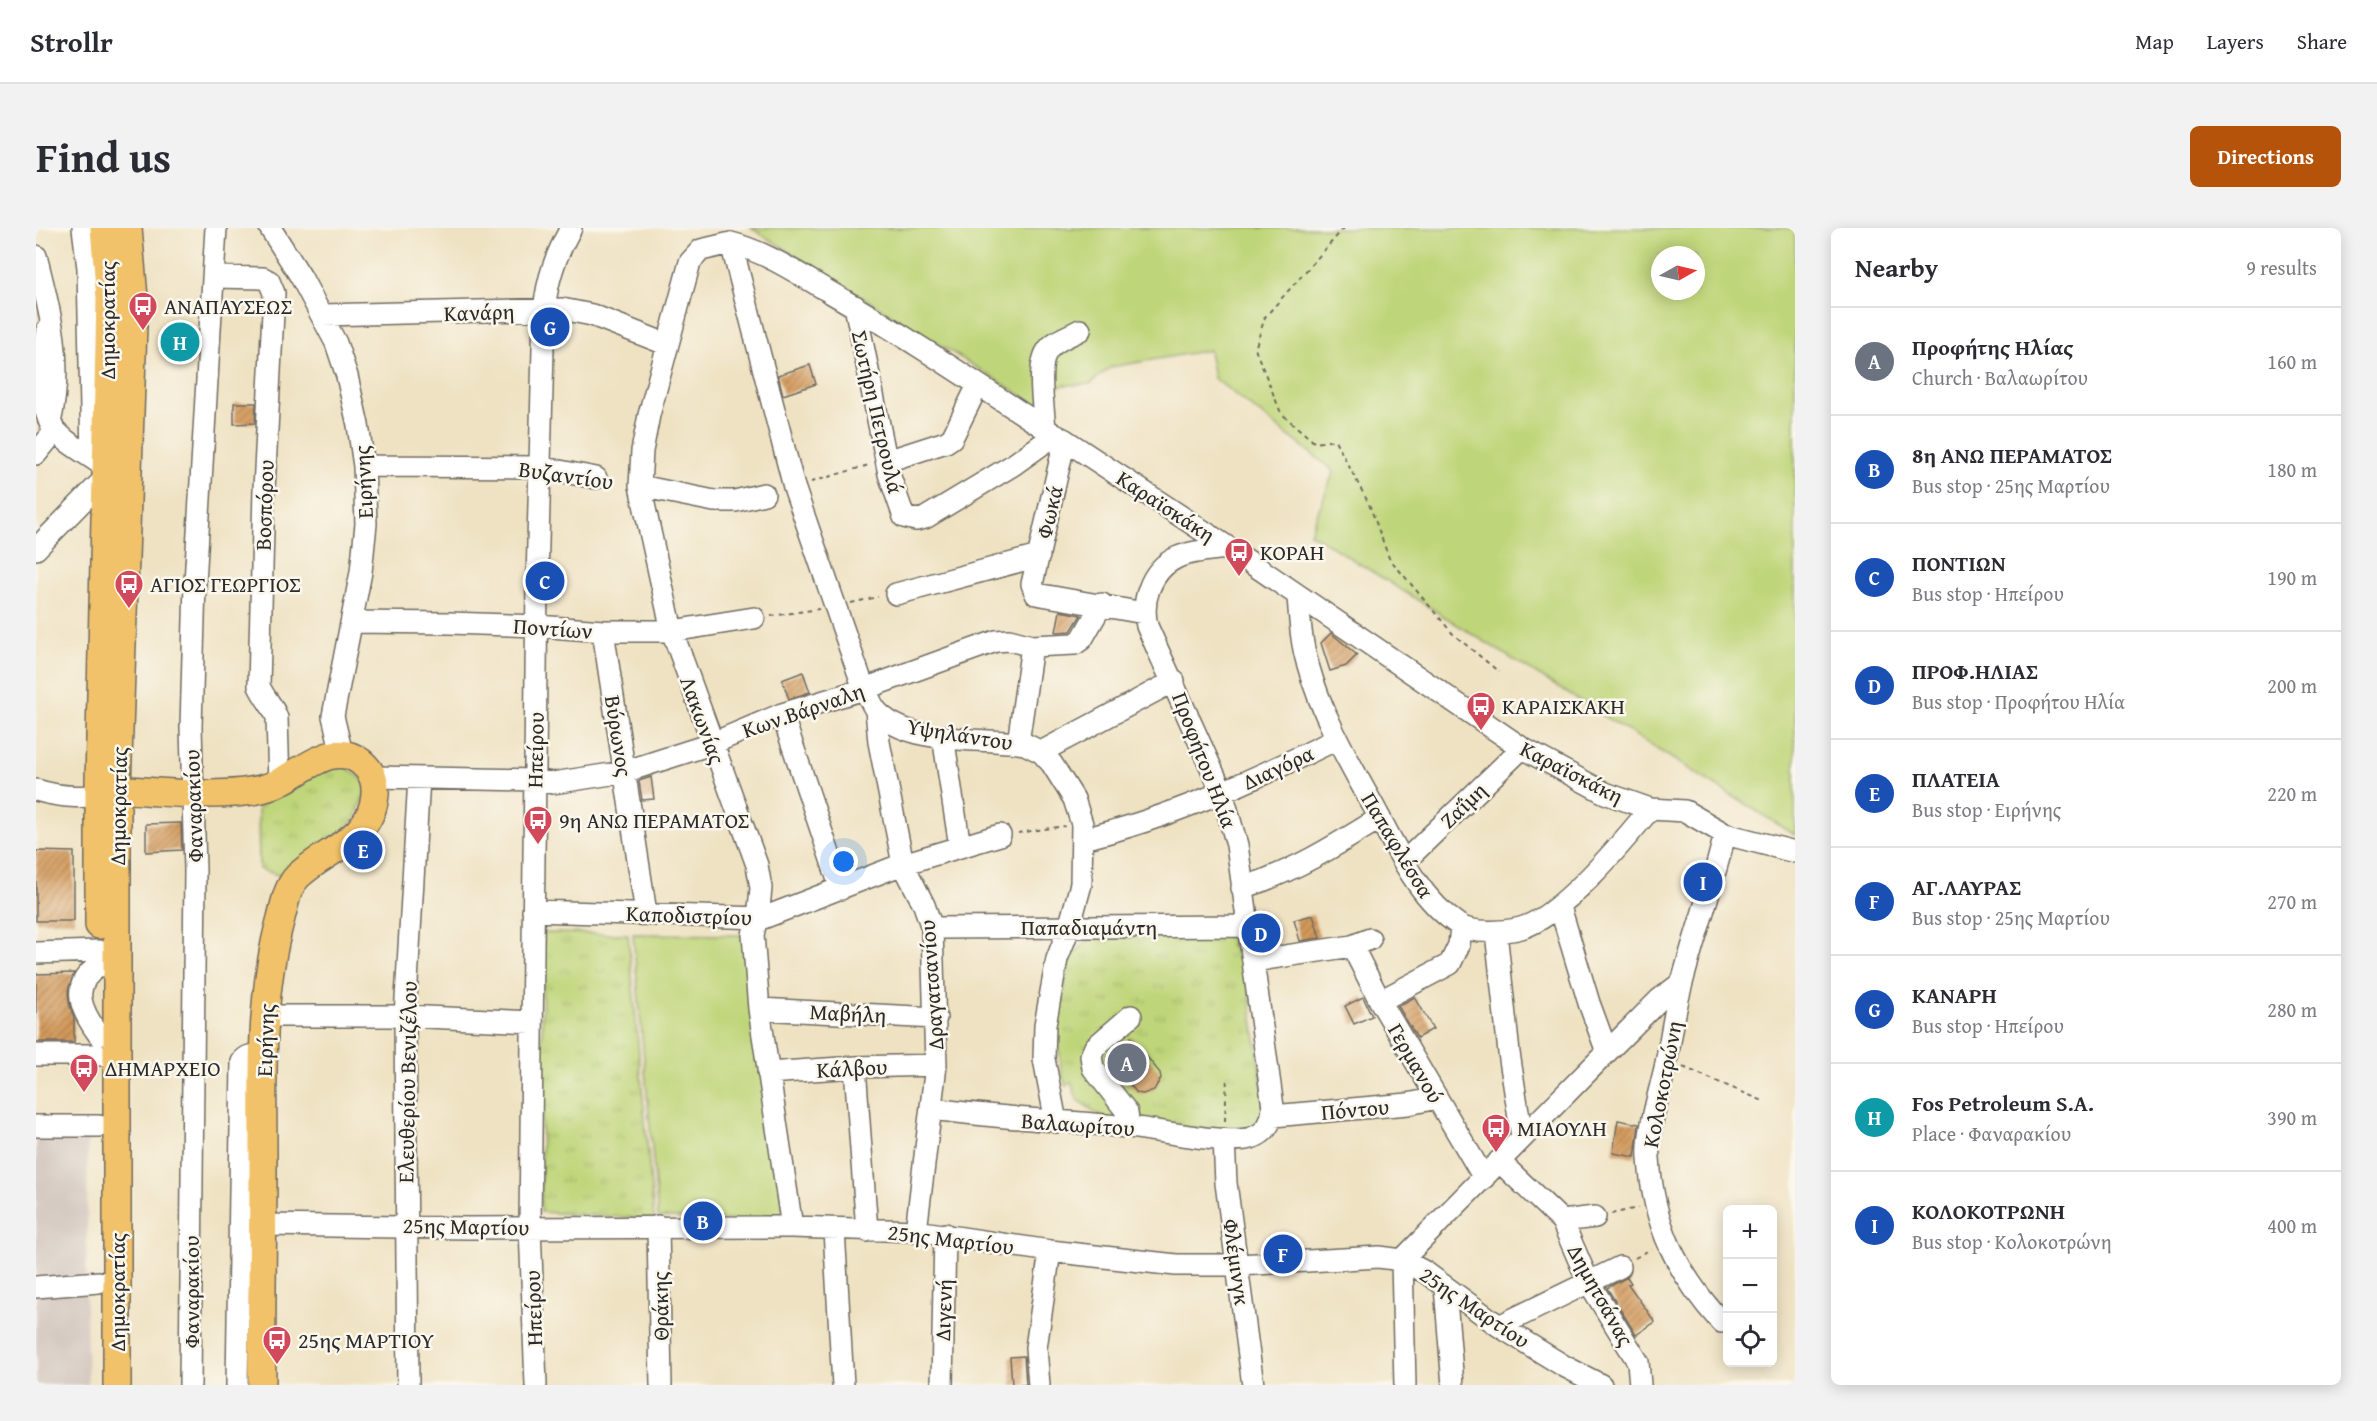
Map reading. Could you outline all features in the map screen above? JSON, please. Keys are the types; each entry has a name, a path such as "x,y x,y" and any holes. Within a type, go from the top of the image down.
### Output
{"main road":[{"name":"Δημοκρατίας","path":"104,228 110,298 101,467 117,1385"},
{"name":"Δημοκρατίας","path":"99,1385 99,958 105,789 134,307 128,228"},
{"path":"105,789 193,792 254,791 279,783 329,755 342,754 356,758 363,763 374,784"},
{"name":"Ειρήνης","path":"262,1385 264,1054 265,1016 273,949 290,886 305,870 358,832 371,810 374,784"}],"street":[{"path":"36,549 101,467 88,267 83,228"},
{"name":"Φαναρακίου","path":"190,1385 195,870 191,727 195,583 216,228"},
{"name":"Ειρήνης","path":"270,228 336,343 347,376 364,466 366,524 361,572 333,716 342,754"},
{"name":"Ηπείρου","path":"536,1385 530,1227 539,466 544,310 548,280 556,255 571,228"},
{"name":"Καραϊσκάκη","path":"731,243 770,257 855,306 1228,548 1522,748 1605,793 1650,809 1685,811 1725,834 1795,852"},
{"name":"Λακωνίας","path":"731,243 701,250 690,262 666,344 642,451 640,486 672,631 711,744 757,865 761,888 753,935 759,1009 792,1227"},
{"name":"Υψηλάντου","path":"731,243 794,487 864,689 876,710 907,730 1018,743 1041,752 1052,764 1074,799 1082,832 1081,884 1069,928 1057,959 1044,1043 1048,1083 1056,1122"},
{"path":"36,256 45,310 57,358 53,427 36,454"},
{"name":"Βοσπόρου","path":"213,277 262,278 269,281 274,293 264,489 259,686 274,708 277,718 279,783"},
{"name":"Σωτήρη Πετρουλά","path":"855,306 887,461 904,517 916,520 930,515 1013,465 1055,435"},
{"name":"Κανάρη","path":"322,315 577,310 666,344"},
{"name":"Φωκά","path":"1080,330 1055,342 1046,351 1042,378 1055,435 1039,556 1032,584 1036,594 1102,604"},
{"path":"887,461 952,438 978,385"},
{"path":"53,427 101,467"},
{"name":"Βυζαντίου","path":"364,466 539,466 596,478"},
{"name":"Βυζαντίου","path":"640,486 714,501 735,501 764,494"},
{"path":"1102,604 1144,613 1146,597 1160,568 1174,558 1190,553 1228,548"},
{"path":"896,594 1039,556"},
{"name":"Παπαφλέσσα","path":"1298,597 1308,665 1336,740 1404,862 1433,904 1461,927"},
{"name":"Κων.Βάρναλη","path":"374,784 535,786 624,772 711,744 782,714 864,689 996,641 1009,640 1032,646 1075,644 1079,642 1102,604"},
{"name":"Προφήτου Ηλία","path":"1144,613 1147,626 1174,681 1222,792 1237,845 1273,1116"},
{"name":"Ποντίων","path":"352,622 537,626 603,631 672,631 754,618"},
{"name":"Βύρωνος","path":"603,631 646,913"},
{"path":"1018,743 1032,646"},
{"path":"1041,752 1174,681"},
{"name":"Δραγατσανίου","path":"876,710 879,742 903,864 924,904 932,928 936,1065 933,1109 916,1232"},
{"path":"782,714 840,889"},
{"path":"943,736 960,847"},
{"name":"Διαγόρα","path":"1082,832 1120,830 1222,792 1336,740"},
{"name":"Ζαΐμη","path":"1404,862 1522,748"},
{"path":"36,783 46,782 105,789"},
{"name":"Ελευθερίου Βενιζέλου","path":"408,1385 405,1016 419,785"},
{"path":"36,790 46,793 105,789"},
{"path":"1380,1001 1450,964 1456,955 1461,927 1496,932 1522,927 1541,920 1560,907 1650,809"},
{"path":"1242,888 1295,868 1325,853 1380,818"},
{"name":"Κολοκοτρώνη","path":"1721,1322 1699,1297 1676,1261 1666,1240 1656,1205 1648,1156 1654,1113 1682,984 1713,884 1725,834"},
{"name":"Καποδιστρίου","path":"533,911 763,918 903,864 1000,835"},
{"path":"1560,907 1589,1003 1607,1052"},
{"name":"Παπαδιαμάντη","path":"932,928 1246,926"},
{"path":"1496,932 1509,1053 1522,1137"},
{"name":"Γερμανού","path":"1253,961 1361,942 1380,1001 1484,1178"},
{"path":"36,953 99,958"},
{"path":"1406,1385 1402,1260 1660,999 1682,984"},
{"name":"Μαβήλη","path":"759,1009 936,1018"},
{"path":"265,1016 405,1016 532,1022"},
{"path":"1129,1127 1127,1112 1093,1068 1091,1056 1095,1047 1131,1016"},
{"path":"36,1055 99,1045"},
{"path":"237,1385 242,1062 245,1057 264,1054"},
{"name":"Κάλβου","path":"768,1073 855,1067 936,1065"},
{"path":"855,1067 867,1231"},
{"name":"Πόντου","path":"1273,1116 1408,1104 1437,1098"},
{"name":"Βαλαωρίτου","path":"933,1109 996,1118 1129,1127 1224,1139"},
{"path":"1224,1139 1243,1139 1258,1135 1265,1130 1273,1116"},
{"path":"36,1126 99,1126"},
{"name":"Φλέμινγκ","path":"1224,1139 1226,1183 1253,1385"},
{"name":"Δημητσάνας","path":"1498,1161 1562,1221 1588,1281 1638,1362 1640,1385"},
{"path":"1562,1221 1595,1217"},
{"name":"25ης Μαρτίου","path":"263,1225 792,1227 916,1232 945,1234 1050,1251 1176,1265 1238,1265 1379,1257 1402,1260 1425,1272 1498,1326 1564,1366 1601,1385"},
{"name":"Θράκης","path":"658,1226 661,1385"},
{"path":"834,1230 843,1385"},
{"name":"Διγενή","path":"942,1385 945,1234"},
{"path":"1039,1385 1036,1348 1050,1251"},
{"path":"1498,1326 1620,1267"},
{"path":"36,1287 99,1282"},
{"path":"1445,1287 1453,1385"}],"path":[{"path":"1344,228 1265,317 1255,349 1281,413 1316,443 1335,440 1369,504 1389,558 1453,634 1499,672"},
{"path":"794,487 887,461"},
{"path":"1000,835 1082,832"},
{"path":"1666,1059 1762,1101"},
{"path":"1224,1139 1227,1077"},
{"path":"1595,1217 1656,1205"},
{"path":"1620,1267 1666,1240"}],"shaded area":[{"path":"36,1133 88,1133 86,1306 88,1385 36,1385"}],"green space":[{"path":"751,228 1795,228 1795,835 1310,533 1334,471 1214,378 1209,350 1111,367 1090,384 1052,388 1042,408"},
{"path":"341,763 368,784 354,821 284,877 259,869 258,807 267,796"},
{"path":"543,933 628,934 654,1219 541,1212"},
{"path":"633,934 745,935 785,1223 658,1217"},
{"path":"1233,936 1231,946 1243,946 1265,1105 1257,1127 1239,1132 1107,1121 1077,1099 1071,1082 1066,1086 1062,1075 1057,1030 1069,959 1090,938"}],"building":[{"path":"169,333 193,336 188,361 166,357"},
{"path":"810,365 816,384 783,395 778,375"},
{"path":"234,403 256,403 255,423 234,424"},
{"path":"1060,611 1081,615 1071,631 1056,632"},
{"path":"1331,633 1357,655 1346,666 1330,671 1321,643"},
{"path":"803,672 810,692 789,699 782,680"},
{"path":"651,777 654,799 642,800 639,781"},
{"path":"181,823 182,850 146,852 146,824"},
{"path":"36,851 74,852 74,921 36,921"},
{"path":"1313,915 1320,938 1300,941 1294,920"},
{"path":"74,973 68,990 74,1019 74,1042 36,1042 36,974"},
{"path":"1363,997 1372,1016 1354,1024 1345,1006"},
{"path":"1415,997 1433,1029 1417,1038 1398,1006"},
{"path":"1131,1037 1160,1073 1161,1078 1154,1090 1143,1094 1137,1093 1107,1057 1123,1039 1125,1042"},
{"path":"1618,1120 1639,1124 1635,1157 1613,1153"},
{"path":"1627,1277 1631,1283 1628,1284 1655,1322 1636,1335 1607,1288"},
{"path":"1024,1356 1026,1385 1012,1385 1010,1357"}],"place":[{"name":"ΚΑΝΑΡΗ","path":"550,327"},
{"name":"ΑΝΑΠΑΥΣΕΩΣ","path":"143,332"},
{"name":"Fos Petroleum S.A.","path":"180,342"},
{"name":"ΚΟΡΑΗ","path":"1239,578"},
{"name":"ΠΟΝΤΙΩΝ","path":"545,581"},
{"name":"ΑΓΙΟΣ ΓΕΩΡΓΙΟΣ","path":"129,610"},
{"name":"ΚΑΡΑΙΣΚΑΚΗ","path":"1481,732"},
{"name":"9η ΑΝΩ ΠΕΡΑΜΑΤΟΣ","path":"538,846"},
{"name":"ΠΛΑΤΕΙΑ","path":"363,850"},
{"name":"ΚΟΛΟΚΟΤΡΩΝΗ","path":"1703,882"},
{"name":"ΠΡΟΦ.ΗΛΙΑΣ","path":"1261,933"},
{"name":"Προφήτης Ηλίας","path":"1127,1063"},
{"name":"ΔΗΜΑΡΧΕΙΟ","path":"84,1094"},
{"name":"ΜΙΑΟΥΛΗ","path":"1496,1154"},
{"name":"8η ΑΝΩ ΠΕΡΑΜΑΤΟΣ","path":"703,1221"},
{"name":"ΑΓ.ΛΑΥΡΑΣ","path":"1283,1254"},
{"name":"25ης ΜΑΡΤΙΟΥ","path":"277,1366"}]}
